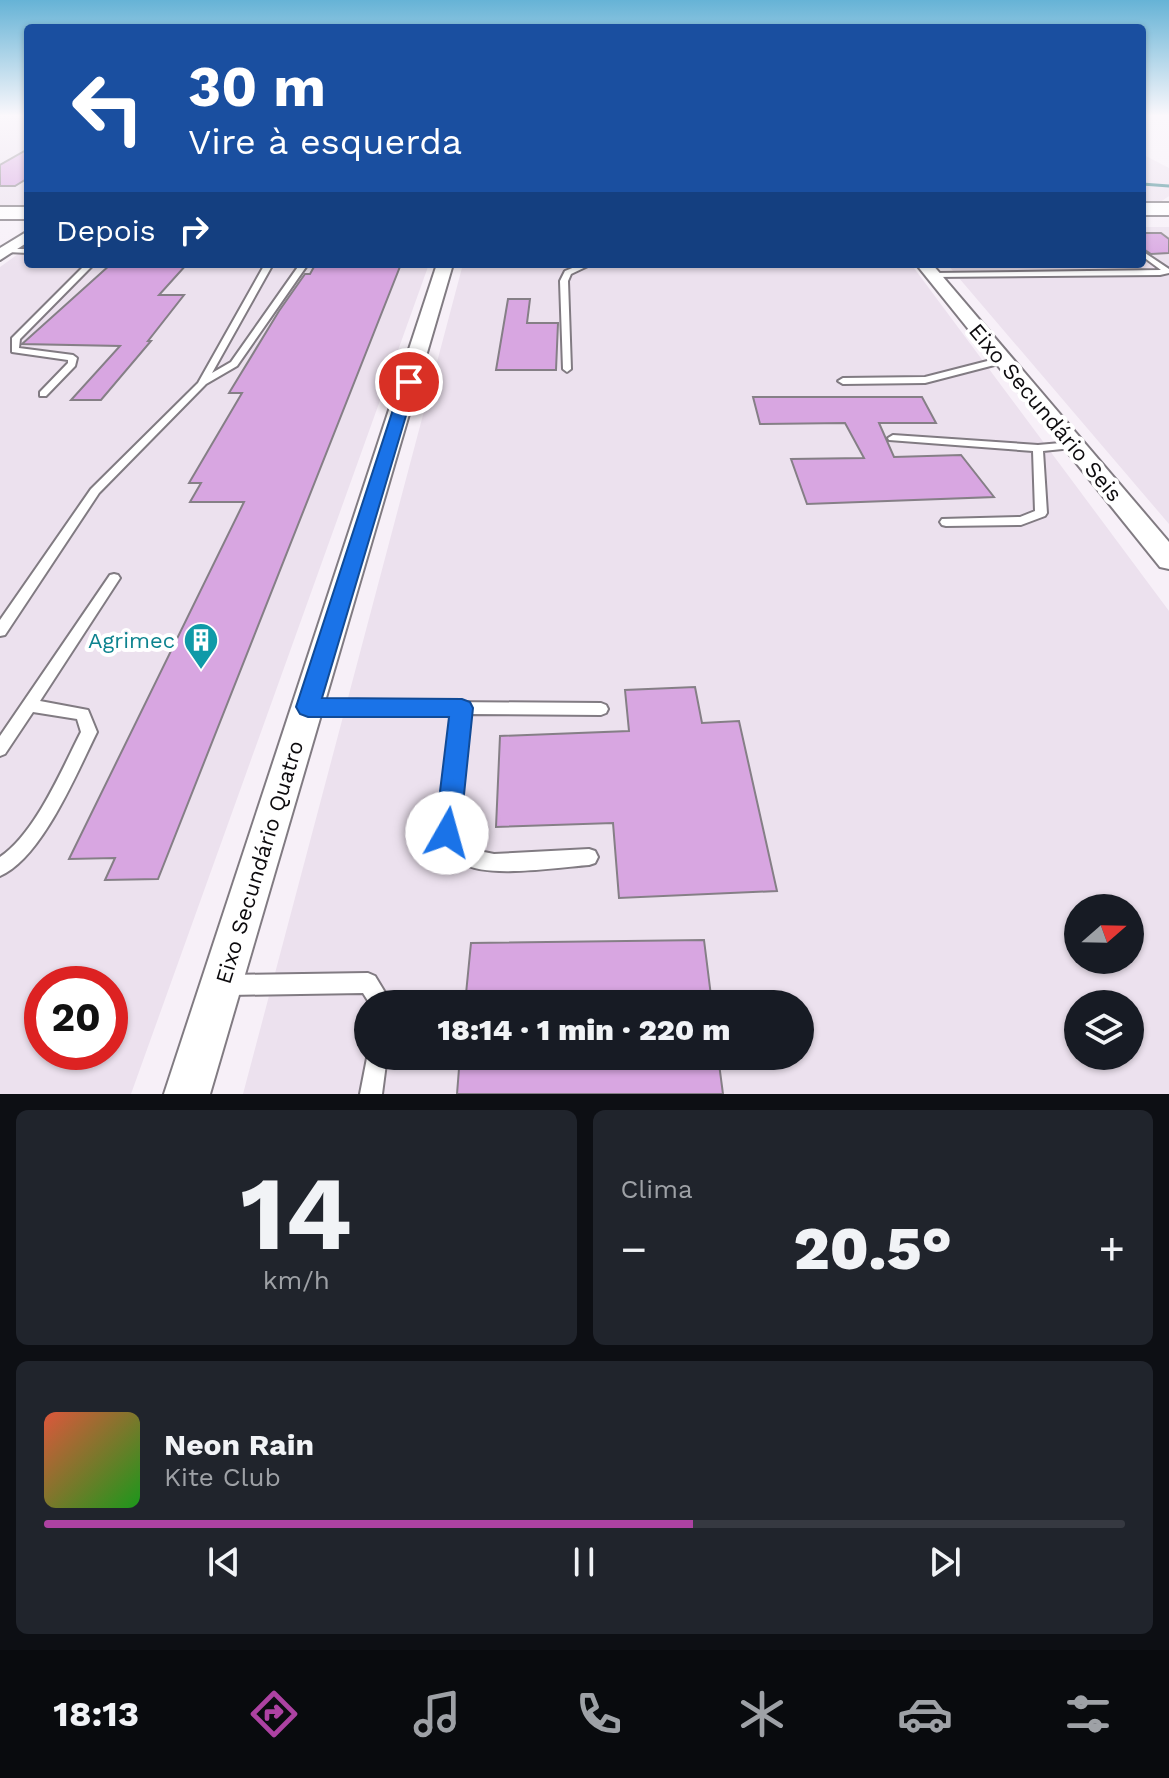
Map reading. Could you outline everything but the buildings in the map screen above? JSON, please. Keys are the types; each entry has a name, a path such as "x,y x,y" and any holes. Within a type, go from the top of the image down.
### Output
{"street":[{"path":"1146,209 1169,209"},
{"path":"0,213 24,213"},
{"path":"1146,218 1169,218"},
{"path":"0,222 24,222"},
{"path":"4,252 24,238"},
{"name":"Eixo Secundário Quatro","path":"187,1094 444,268"},
{"name":"Eixo Secundário Seis","path":"929,270 1169,560"}],"lane":[{"path":"4,252 24,251"},
{"path":"929,270 1166,271 1146,256"},
{"path":"43,394 72,364 73,358 15,350 16,338 86,268"},
{"path":"202,384 267,268"},
{"path":"0,631 95,491 202,384 234,364 301,268"},
{"path":"567,369 564,281 568,273 579,268"},
{"path":"843,381 925,380 1003,360"},
{"path":"893,438 1038,448 1072,445"},
{"path":"946,522 1021,521 1041,513 1038,448"},
{"path":"0,749 114,578"},
{"path":"0,867 9,863 34,833 89,732 83,714 30,705"},
{"path":"308,707 601,709"},
{"path":"462,708 447,833 469,857 494,863 589,857"},
{"path":"221,985 368,983 373,990"},
{"path":"371,1094 375,1070"}],"shaded area":[{"path":"0,167 24,167 24,210 0,210"},
{"path":"1146,167 1167,167 1169,196 1156,205 1146,205"},
{"path":"1146,227 1169,227 1169,524 950,268 1146,268"},
{"path":"24,250 24,268 428,268 131,1094 0,1094 0,267"},
{"path":"462,268 914,268 1169,611 1169,1094 243,1094"}],"waterway":[{"path":"1146,184 1169,186"}],"place":[{"name":"Agrimec","path":"201,671"}],"route":[{"path":"409,382 308,707 462,708 447,833"}]}
